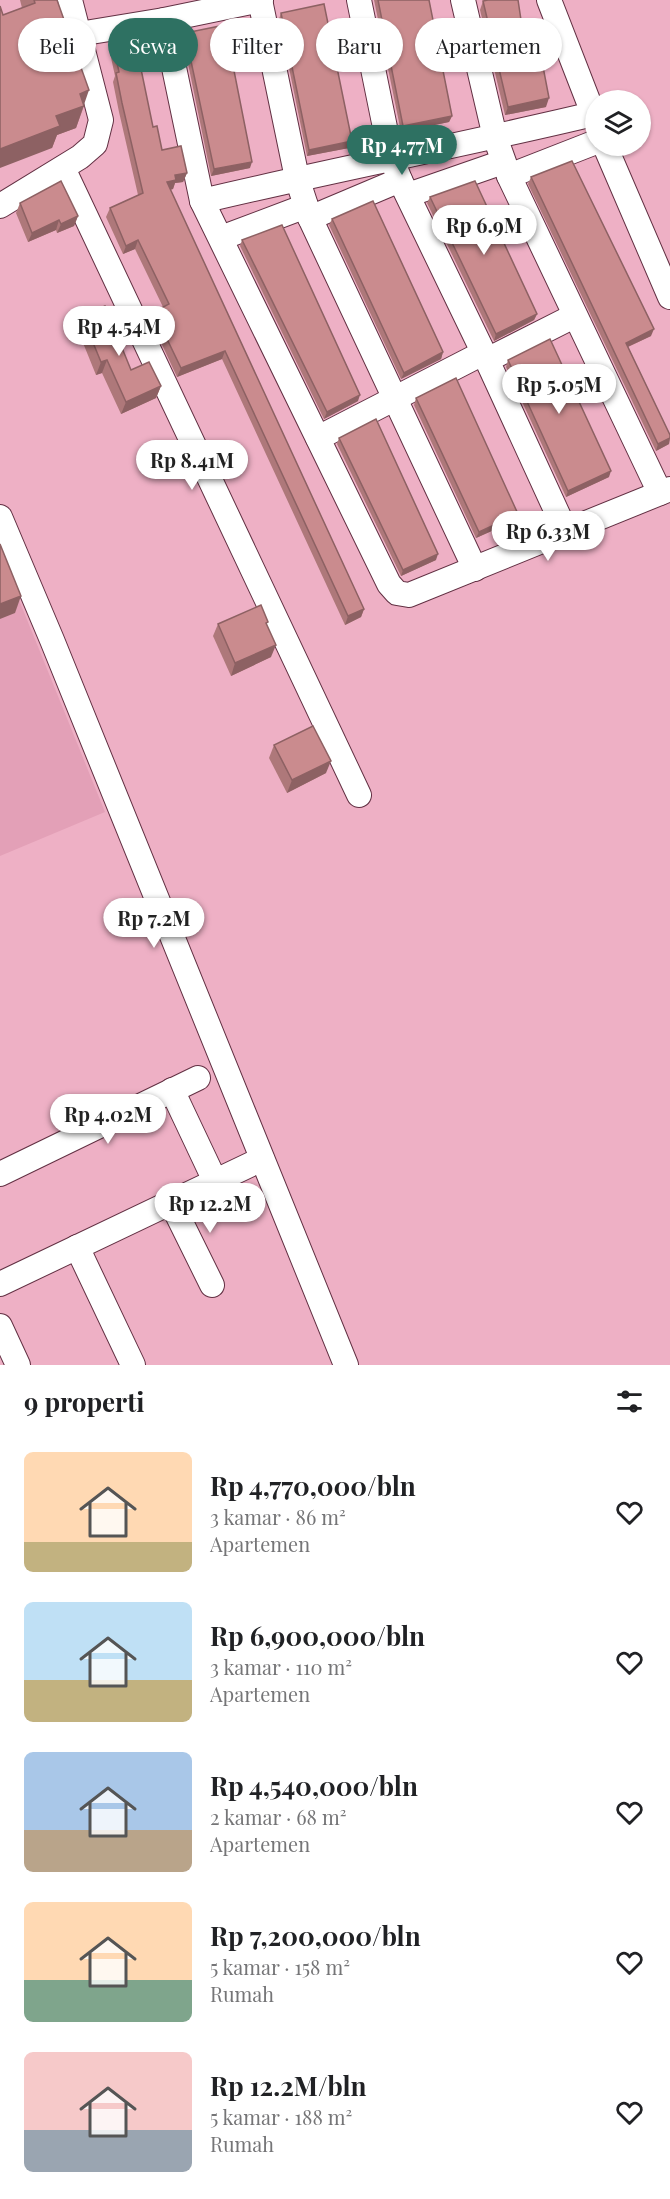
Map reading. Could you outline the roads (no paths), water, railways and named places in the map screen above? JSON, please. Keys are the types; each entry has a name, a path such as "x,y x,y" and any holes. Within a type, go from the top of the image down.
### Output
{"street":[{"path":"70,0 75,18"},
{"path":"174,18 261,0 297,178 308,212 475,569"},
{"path":"359,0 391,157 566,532"},
{"path":"175,72 202,201 389,584 397,593 409,594 665,491 574,316 506,169 495,137 463,0"},
{"path":"549,0 585,94"},
{"path":"0,206 80,157 95,144 101,120 89,72"},
{"path":"202,201 391,157 585,120"},
{"path":"221,238 308,212 404,188 506,169 585,145"},
{"path":"609,156 670,297"},
{"path":"63,168 358,795"},
{"path":"318,438 395,399 574,316"},
{"path":"0,517 346,1365"},
{"path":"0,1174 198,1078"},
{"path":"172,1090 215,1181"},
{"path":"0,1284 262,1159"},
{"path":"171,1202 212,1285"},
{"path":"77,1247 133,1365"},
{"path":"0,1326 18,1365"}]}
